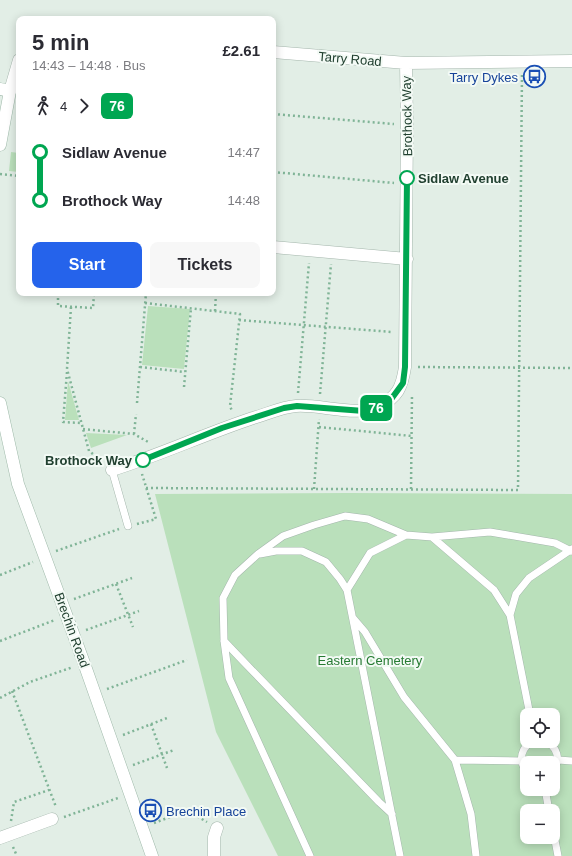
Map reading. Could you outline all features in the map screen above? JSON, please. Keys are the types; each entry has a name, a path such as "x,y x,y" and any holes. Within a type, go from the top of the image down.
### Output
{"street":[{"name":"Tarry Road","path":"276,52 406,63 572,61"},
{"name":"Brothock Way","path":"403,383 405,367 407,259 406,63"},
{"path":"0,145 5,90 16,66"},
{"path":"276,247 407,259"},
{"path":"112,470 164,452 237,423 284,408 297,406 364,411 377,408 392,398 403,383"},
{"name":"Brechin Road","path":"0,403 18,484 74,635 152,856"},
{"path":"4,837 52,819"},
{"path":"214,856 214,837 216,828"}],"lane":[{"path":"112,470 128,526"},
{"path":"310,856 229,678 224,641 222,598 235,575 258,554 283,536 345,516 368,519 406,535 432,537 490,532 555,543 571,550"},
{"path":"347,590 370,553 406,535"},
{"path":"432,537 494,590 510,615 529,708"},
{"path":"510,615 516,594 529,578 571,550"},
{"path":"258,554 276,551 302,551 326,562 347,590 400,856"},
{"path":"352,617 365,632 404,697 455,760 471,814 476,856"},
{"path":"224,641 392,814"},
{"path":"455,760 520,761"},
{"path":"560,760 572,761"},
{"path":"556,844 558,856"}],"path":[{"path":"146,488 518,490 523,62"},
{"path":"276,114 407,125"},
{"path":"276,172 407,184"},
{"path":"0,174 16,176"},
{"path":"297,406 310,250"},
{"path":"314,489 332,252"},
{"path":"58,296 58,306 93,308 94,296"},
{"path":"137,403 146,296"},
{"path":"215,311 216,296"},
{"path":"145,303 240,314 230,406 237,423"},
{"path":"71,307 63,422 82,423"},
{"path":"184,387 192,308"},
{"path":"239,320 406,334"},
{"path":"140,367 186,372"},
{"path":"405,367 572,368"},
{"path":"67,369 89,451 112,470"},
{"path":"403,383 412,393 411,489"},
{"path":"134,434 136,414"},
{"path":"318,427 412,436"},
{"path":"83,429 134,434 164,452"},
{"path":"0,575 46,558"},
{"path":"62,603 132,578"},
{"path":"116,584 133,627"},
{"path":"74,635 139,611"},
{"path":"0,641 67,616"},
{"path":"95,694 187,660"},
{"path":"0,698 30,682 84,663"},
{"path":"12,691 60,818 52,819"},
{"path":"111,739 166,718"},
{"path":"151,724 167,768"},
{"path":"122,769 174,750"},
{"path":"4,837 14,802 49,790"},
{"path":"66,816 130,793"},
{"path":"142,827 191,809 193,814 216,828"}],"green space":[{"path":"11,152 16,153 16,172 9,171"},
{"path":"148,306 190,309 184,369 142,365"},
{"path":"68,381 79,420 65,420"},
{"path":"86,433 127,435 91,448"},
{"name":"Eastern Cemetery","path":"155,494 572,494 572,856 278,856 216,732"}],"bus line":[{"name":"76","path":"143,460 222,428 284,408 297,406 364,411 377,408 392,398 403,383 405,367 407,178"}],"place":[{"name":"Tarry Dykes","path":"534,77"},
{"name":"Sidlaw Avenue","path":"407,178"},
{"name":"Brothock Way","path":"143,460"},
{"name":"Brechin Place","path":"150,811"}]}
